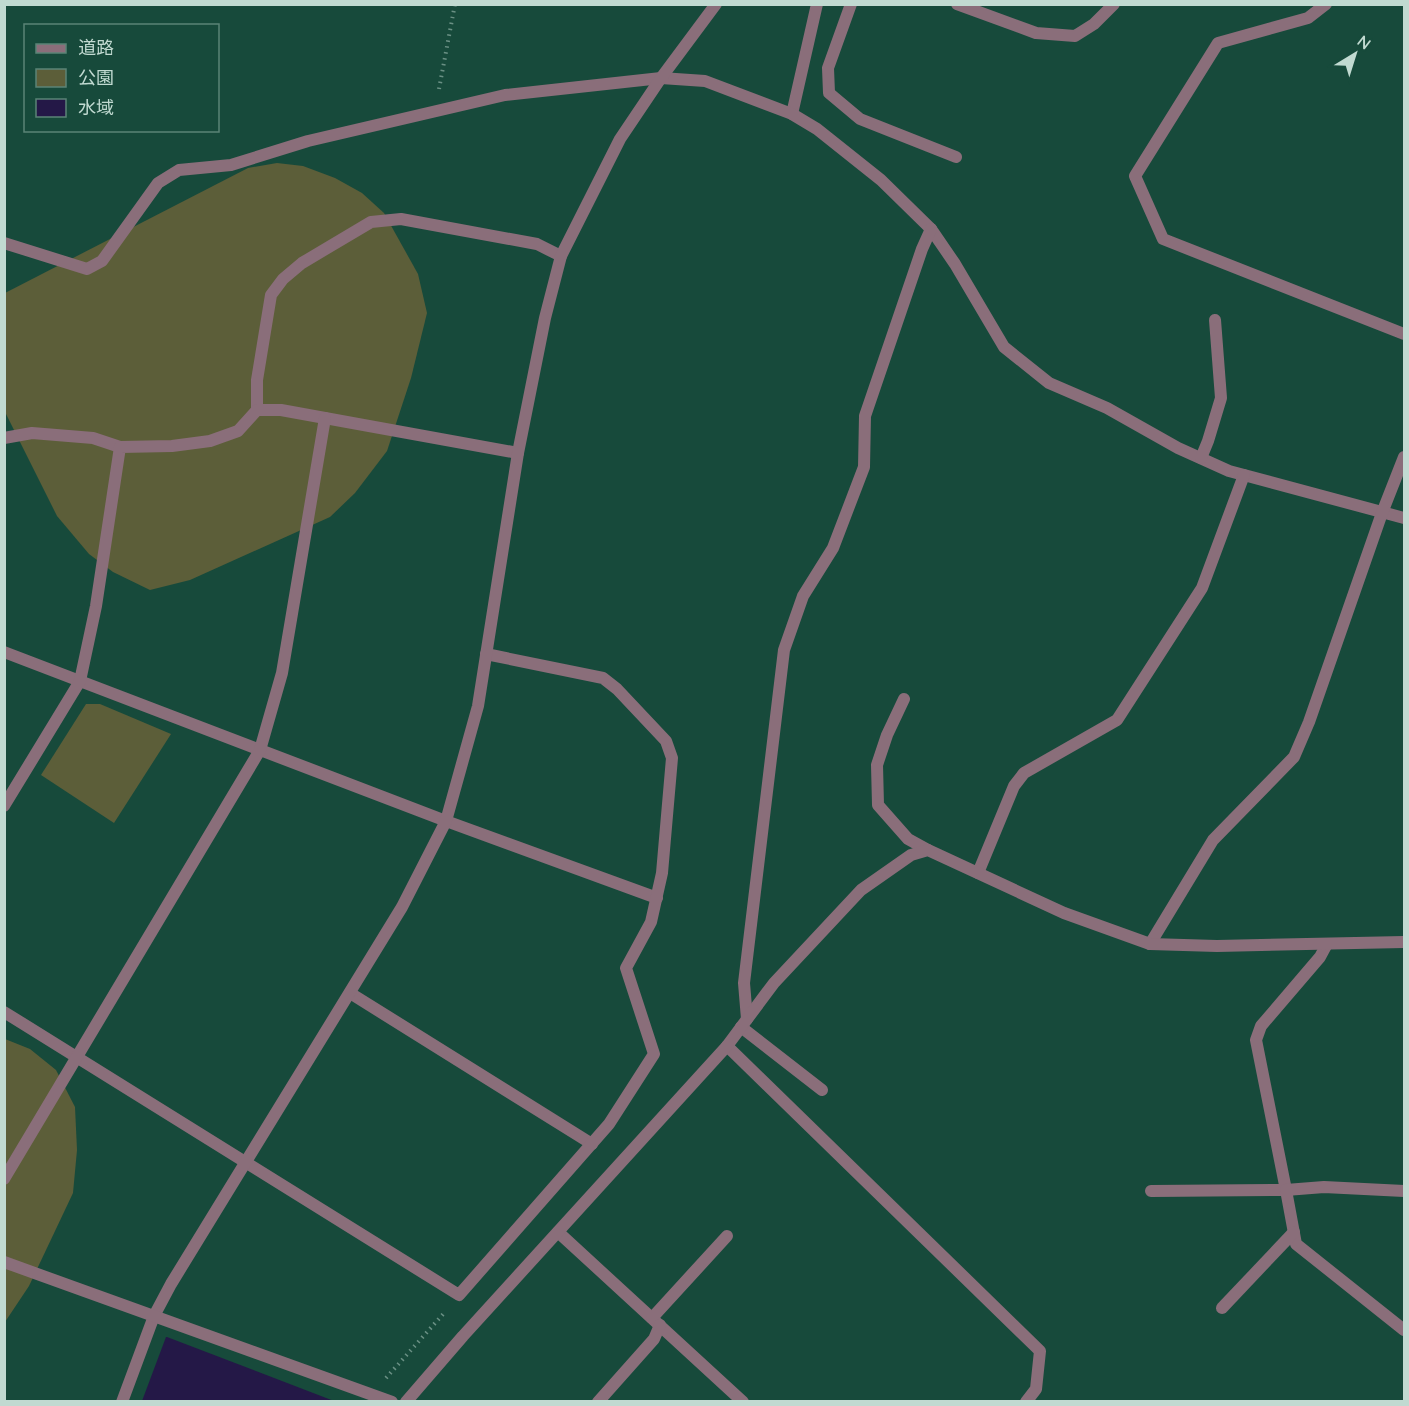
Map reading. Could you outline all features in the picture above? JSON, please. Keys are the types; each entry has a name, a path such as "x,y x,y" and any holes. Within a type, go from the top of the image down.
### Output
{"street":[{"path":"122,1401 154,1316 171,1284 402,907 446,821 478,706 518,453 545,318 561,255 620,139 661,78 716,4"},
{"path":"792,114 817,4"},
{"path":"851,4 828,68 829,93 860,119 956,157"},
{"path":"957,4 1036,33 1075,36 1094,24 1114,4"},
{"path":"1326,4 1308,18 1218,43 1135,176 1163,239 1404,334"},
{"path":"4,243 87,269 102,261 158,183 179,170 231,165 308,141 505,95 661,78 705,81 792,114 817,129 881,180 931,229 1005,347 1049,383 1107,408 1178,448 1229,471 1404,518"},
{"path":"4,438 32,433 93,438 120,447 172,446 210,441 238,431 256,410 256,380 271,295 283,279 302,263 371,222 401,219 537,244 561,255"},
{"path":"822,1090 744,1023 744,983 784,650 803,596 832,548 864,467 865,416 922,249 931,229"},
{"path":"1201,458 1221,398 1215,320"},
{"path":"256,410 281,410 518,453"},
{"path":"4,1179 260,750 282,674 326,418"},
{"path":"4,806 80,681 96,606 120,447"},
{"path":"1150,944 1213,840 1294,757 1309,722 1404,456"},
{"path":"978,873 1014,786 1024,773 1117,720 1202,588 1244,475"},
{"path":"4,652 446,821 657,898"},
{"path":"4,1012 459,1296 609,1124 654,1054 626,968 651,922 657,898 662,873 672,758 666,741 617,689 603,678 486,654"},
{"path":"904,699 887,735 877,765 878,805 908,839 928,850 1064,913 1150,944 1217,946 1404,942"},
{"path":"406,1401 727,1046 774,983 861,890 911,855 928,850"},
{"path":"1327,944 1320,957 1261,1026 1256,1040 1296,1244 1404,1330"},
{"path":"350,993 592,1144"},
{"path":"727,1046 1040,1351 1036,1389 1026,1401"},
{"path":"1151,1191 1286,1190 1324,1187 1404,1191"},
{"path":"558,1232 743,1401"},
{"path":"1222,1308 1294,1232"},
{"path":"598,1401 654,1339 656,1321 727,1236"},
{"path":"4,1262 392,1401"}],"path":[{"path":"435,112 455,4"},
{"path":"372,1394 459,1296"}],"green space":[{"path":"277,163 303,166 335,178 362,193 384,213 418,274 427,313 411,378 387,451 355,493 330,517 190,580 150,590 113,572 89,554 57,516 5,412 5,293 248,168"},
{"path":"86,704 100,704 171,734 114,823 41,775"},
{"path":"5,1039 30,1049 56,1070 75,1107 77,1150 73,1193 29,1286 5,1322"}],"water":[{"path":"167,1337 334,1401 142,1401"}]}
